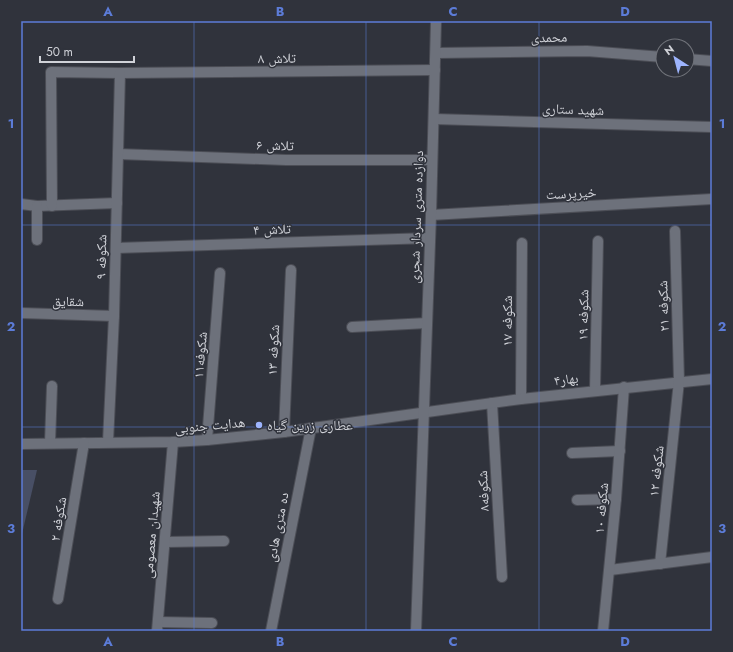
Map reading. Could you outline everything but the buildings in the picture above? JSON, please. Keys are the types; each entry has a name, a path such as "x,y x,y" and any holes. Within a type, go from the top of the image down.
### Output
{"street":[{"name":"دوازده متری سردار شجری","path":"425,413 432,215 436,21"},
{"name":"محمدی","path":"436,53 587,51 655,56"},
{"path":"695,59 712,60"},
{"name":"تلاش ۸","path":"52,206 51,72 120,73 435,70"},
{"name":"شکوفه ۹","path":"108,442 114,316 120,73"},
{"name":"شهید ستاری","path":"434,119 712,126"},
{"name":"تلاش ۶","path":"118,154 286,160 432,160"},
{"name":"خیرپرست","path":"432,215 712,199"},
{"path":"21,204 52,206 117,204"},
{"path":"36,240 37,206"},
{"name":"شکوفه ۲۱","path":"675,231 679,381"},
{"name":"تلاش ۴","path":"116,248 430,238"},
{"name":"شکوفه ۱۹","path":"595,390 598,241"},
{"name":"شکوفه ۱۷","path":"521,399 522,243"},
{"name":"شکوفه ۱۳","path":"284,432 291,270"},
{"name":"شکوفه۱۱","path":"207,440 220,273"},
{"name":"شقایق","path":"21,313 114,316"},
{"path":"352,327 427,323"},
{"name":"بهار۴","path":"425,413 595,390 712,379"},
{"name":"شکوفه ۱۲","path":"660,564 679,381"},
{"path":"50,443 52,386"},
{"name":"شکوفه ۱۰","path":"603,631 610,570 624,387"},
{"name":"شکوفه۸","path":"492,403 502,577"},
{"path":"416,631 425,413"},
{"name":"هدایت جنوبی","path":"21,444 173,442 207,440 284,432 425,413"},
{"name":"ده متری هادی","path":"271,631 311,428"},
{"name":"شهیدان معصومی","path":"158,626 173,442"},
{"name":"شکوفه ۲","path":"58,600 84,443"},
{"path":"572,453 620,451"},
{"path":"577,500 616,499"},
{"path":"165,542 224,541"},
{"path":"610,570 712,557"},
{"path":"158,626 212,623"}],"shaded area":[{"path":"21,470 37,470 21,538"}],"place":[{"name":"عطاری زرین گیاه","path":"259,425"}]}
